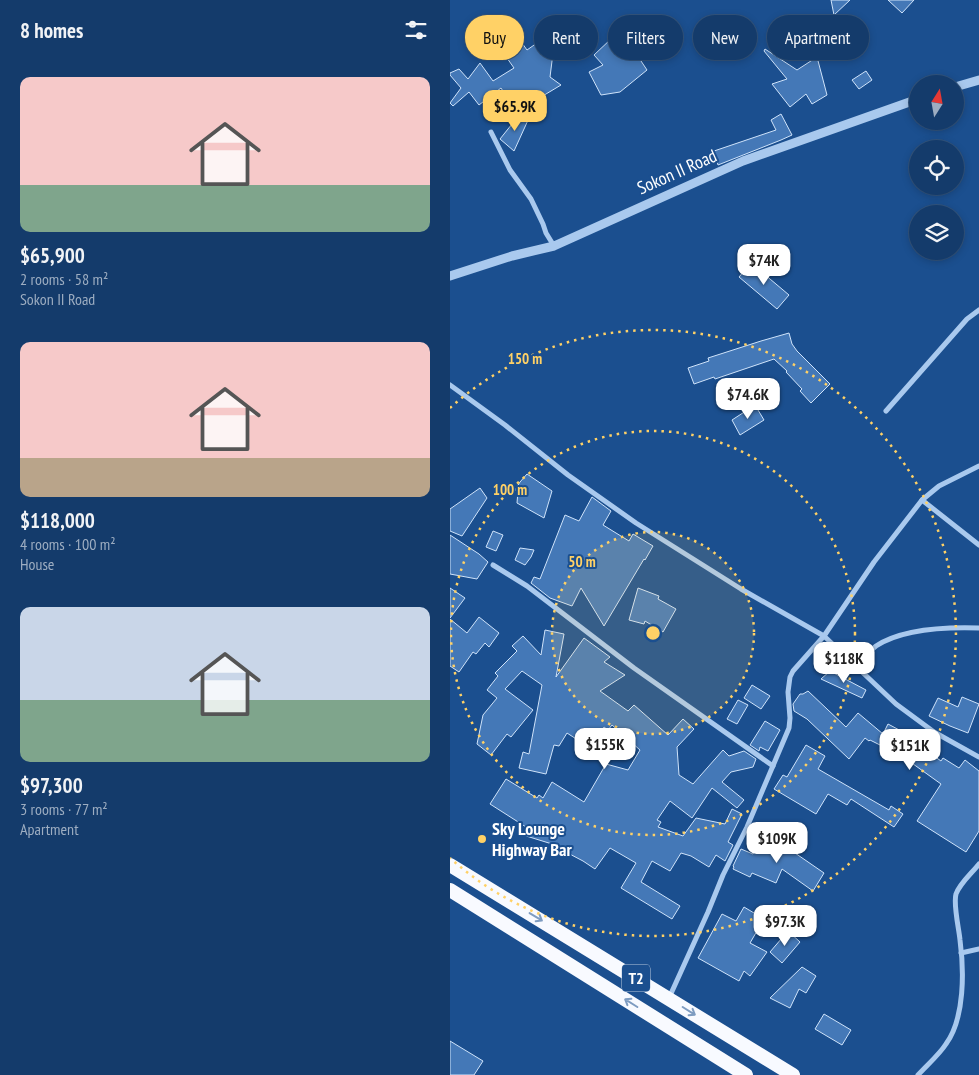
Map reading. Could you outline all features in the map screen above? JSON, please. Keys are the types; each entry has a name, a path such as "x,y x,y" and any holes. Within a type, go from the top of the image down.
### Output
{"highway":[{"name":"T2","path":"450,865 793,1075"},
{"name":"T2","path":"450,890 746,1075"},
{"path":"450,898 465,900"},
{"path":"491,916 505,898"}],"street":[{"path":"964,84 979,80"},
{"name":"Sokon II Road","path":"450,276 512,256 554,246 743,161 909,102"},
{"path":"491,132 510,170 531,199 554,246"},
{"path":"886,411 967,319 979,310"},
{"path":"450,385 568,475 636,523 741,589 824,636 896,704 934,732 979,757"},
{"path":"668,998 723,875 747,827 788,728 790,718 788,692 790,677 798,664 824,636 874,562 922,500 939,486 979,466"},
{"path":"922,500 979,545"},
{"path":"493,565 527,586 634,668 773,766"},
{"path":"858,667 875,647 888,640 928,630 979,628"},
{"path":"918,1075 947,1044 957,1022 962,953 956,895 960,886 979,864"},
{"path":"962,953 979,949"}],"building":[{"path":"831,0 850,0 834,15"},
{"path":"888,0 914,0 902,13"},
{"path":"608,42 608,60 640,60 647,70 620,92 601,95 589,72 603,65 598,59 598,51"},
{"path":"534,45 534,60 552,60 550,77 561,85 516,112 501,88 479,105 469,92 453,106 450,103 461,88 450,73 459,69 468,79 480,63 493,81 514,68 508,60 524,60 524,46 527,50"},
{"path":"771,60 782,60 797,70 812,60 818,60 827,95 812,104 806,94 790,107 772,84 787,79"},
{"path":"866,71 872,80 859,89 852,80"},
{"path":"520,114 529,118 514,151 500,139"},
{"path":"781,114 792,135 718,165 714,151 776,130 771,120"},
{"path":"751,263 789,295 777,309 739,277"},
{"path":"789,333 792,344 797,351 830,384 811,403 800,391 802,389 787,371 774,359 694,384 688,368 709,361 708,358"},
{"path":"755,405 764,420 740,435 732,420"},
{"path":"527,474 552,491 544,518 517,503 518,491 515,490"},
{"path":"480,488 487,498 462,536 450,531 450,509"},
{"path":"592,497 611,511 603,525 629,541 633,534 653,546 604,626 581,588 572,606 550,598 531,583 534,577 540,579 565,515 579,521"},
{"path":"493,531 503,535 496,551 486,547"},
{"path":"450,535 488,562 477,579 450,574"},
{"path":"520,548 534,550 525,565 515,560"},
{"path":"450,588 465,598 450,618"},
{"path":"638,588 659,596 658,599 676,609 663,632 645,621 644,624 629,620"},
{"path":"479,617 499,633 489,647 485,643 476,654 473,652 459,672 450,666 450,619 467,633"},
{"path":"545,630 564,634 556,677 584,638 610,657 604,662 625,675 600,691 628,711 634,705 668,735 683,719 694,729 677,747 679,775 693,784 723,750 729,756 744,751 756,759 753,767 731,772 722,782 744,800 737,808 712,788 692,818 670,801 657,820 661,822 658,827 683,836 696,818 725,824 732,809 742,814 728,842 733,845 725,861 716,855 709,867 691,856 681,853 670,871 652,861 641,882 680,906 672,919 621,888 636,863 610,848 595,869 564,851 565,848 523,835 526,827 490,804 506,779 537,798 539,795 543,798 552,782 584,802 606,764 628,770 640,750 612,725 608,730 604,727 590,748 567,733 559,746 554,745 546,774 519,768 523,752 529,754 542,685 522,671 505,689 533,710 511,737 507,734 491,755 477,744 483,715 497,698 487,690 498,676 495,673 517,651 512,646 523,636 541,655"},
{"path":"830,671 866,690 862,698 821,679"},
{"path":"752,685 770,696 761,709 744,698"},
{"path":"808,691 846,727 858,713 883,734 888,724 903,732 941,761 943,758 959,768 965,760 979,771 979,831 966,852 917,821 941,784 902,756 865,738 849,759 807,719 794,711 793,704 800,694"},
{"path":"962,697 979,704 968,733 929,716 938,698 958,707"},
{"path":"738,700 748,705 737,724 727,719"},
{"path":"765,721 780,730 768,751 760,747 759,751 750,745"},
{"path":"806,745 825,756 818,769 889,810 891,806 903,814 894,827 851,799 847,805 828,794 816,814 774,789 783,775 787,777"},
{"path":"764,836 795,853 824,873 813,891 782,869 776,883 752,873 750,877 733,869 741,849 753,854"},
{"path":"744,907 764,919 750,943 767,952 750,976 744,971 739,981 698,958 722,914 736,921"},
{"path":"788,931 800,942 782,963 770,952"},
{"path":"802,967 816,976 806,993 799,989 790,1008 770,998"},
{"path":"824,1014 851,1030 842,1045 815,1029"},
{"path":"450,1041 483,1061 474,1075 450,1075"}],"place":[{"name":"Sky Lounge Highway Bar","path":"482,839"}]}
